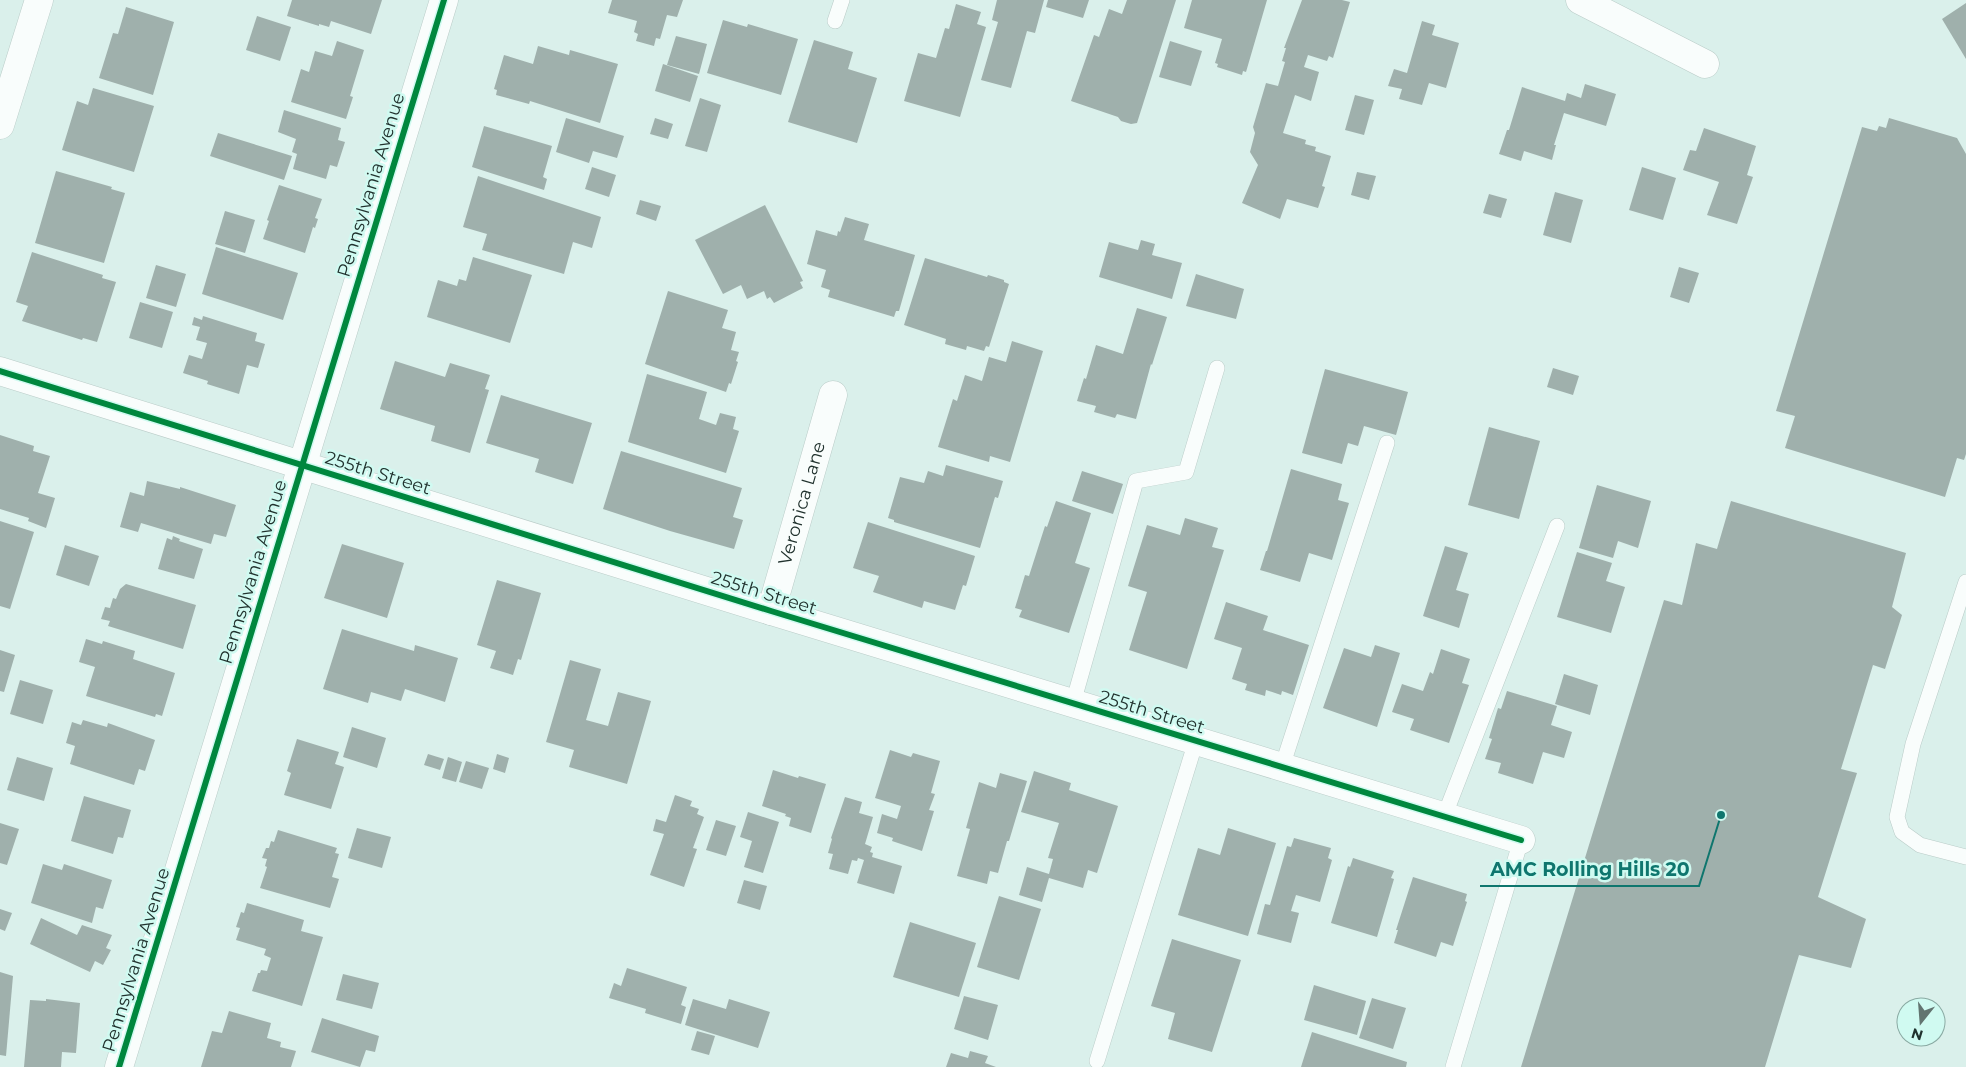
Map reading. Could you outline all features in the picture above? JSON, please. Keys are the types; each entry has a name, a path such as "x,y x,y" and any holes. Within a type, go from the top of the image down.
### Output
{"street":[{"path":"0,126 39,0"},
{"name":"Pennsylvania Avenue","path":"119,1067 444,0"},
{"path":"1580,0 1705,64"},
{"name":"255th Street","path":"0,371 771,611 1521,840"},
{"name":"Veronica Lane","path":"771,611 833,395"}],"lane":[{"path":"835,21 842,0"},
{"path":"1073,703 1136,481 1186,472 1217,368"},
{"path":"1282,767 1387,443"},
{"path":"1444,817 1557,526"},
{"path":"1966,582 1913,744 1897,817 1902,832 1920,845 1966,857"},
{"path":"1097,1061 1196,741"},
{"path":"1453,1067 1521,840"}],"building":[{"path":"292,0 382,0 371,34 331,21 329,27 319,24 319,26 287,16"},
{"path":"612,0 683,0 677,17 667,15 660,39 656,38 654,46 636,41 638,34 634,32 637,21 608,13"},
{"path":"997,0 1044,0 1035,33 1027,31 1011,88 981,80 998,22 992,20"},
{"path":"1048,0 1089,0 1083,18 1046,7"},
{"path":"1127,0 1176,0 1137,123 1131,124 1121,121 1118,117 1071,101 1094,35 1099,37 1109,9 1122,14"},
{"path":"1192,0 1267,0 1246,72 1243,71 1242,75 1217,67 1218,64 1215,63 1222,39 1184,28"},
{"path":"1302,0 1342,0 1350,2 1333,58 1329,56 1327,61 1308,55 1304,67 1319,72 1311,101 1295,95 1283,133 1306,140 1305,144 1316,147 1315,151 1331,156 1322,186 1325,187 1318,208 1287,199 1280,219 1242,203 1258,165 1250,152 1255,133 1253,127 1266,83 1278,86 1285,62 1282,61 1286,48 1284,48"},
{"path":"1966,3 1966,59 1942,19"},
{"path":"956,4 981,12 977,24 986,27 960,117 904,101 918,53 936,58 945,28 949,29"},
{"path":"126,7 174,22 153,95 99,78 113,33 118,34"},
{"path":"257,16 291,27 280,61 246,50"},
{"path":"723,20 747,27 748,24 798,39 781,95 707,73"},
{"path":"1422,21 1435,25 1432,35 1459,43 1446,88 1429,83 1422,105 1399,99 1402,89 1388,86 1394,69 1407,73"},
{"path":"676,36 707,44 699,74 667,65"},
{"path":"814,40 853,52 848,69 877,78 857,143 788,122"},
{"path":"337,41 364,50 350,96 353,97 346,119 291,102 301,69 309,72 315,51 332,56"},
{"path":"1170,41 1202,51 1191,86 1159,77"},
{"path":"538,46 569,55 570,50 618,64 600,123 530,101 529,104 496,95 497,90 494,89 504,55 533,64"},
{"path":"663,64 698,76 690,102 655,91"},
{"path":"1585,84 1616,94 1606,126 1564,113 1554,145 1556,145 1552,160 1524,151 1521,161 1499,154 1507,130 1509,130 1522,87 1565,101 1567,93 1581,98"},
{"path":"93,88 154,106 134,172 62,150 77,101 88,105"},
{"path":"1355,95 1374,100 1364,135 1345,130"},
{"path":"700,98 721,105 707,152 685,146"},
{"path":"284,110 341,128 338,140 345,142 337,167 330,165 326,179 293,169 297,154 292,152 296,139 278,132"},
{"path":"566,118 624,136 617,158 593,151 589,163 556,152"},
{"path":"655,118 673,124 668,139 650,134"},
{"path":"1889,118 1957,138 1966,154 1966,454 1964,460 1957,458 1945,497 1785,448 1795,416 1776,411 1862,127 1877,131 1879,126 1886,128"},
{"path":"484,126 552,146 543,177 547,179 544,190 472,167"},
{"path":"1704,128 1756,146 1747,175 1753,177 1737,224 1707,215 1719,182 1683,170 1690,150 1696,151"},
{"path":"218,133 292,156 284,180 210,156"},
{"path":"592,167 616,175 609,197 585,189"},
{"path":"1642,167 1676,178 1663,220 1629,210"},
{"path":"56,171 112,187 111,189 125,193 104,263 35,243"},
{"path":"1357,172 1376,176 1369,200 1351,195"},
{"path":"478,176 601,217 592,248 573,242 564,274 482,250 487,234 463,227"},
{"path":"279,185 322,199 315,218 318,219 315,228 313,227 305,253 263,239 269,221 267,220"},
{"path":"1555,192 1583,200 1571,243 1543,235"},
{"path":"1489,194 1507,199 1501,218 1483,213"},
{"path":"640,200 661,206 656,221 636,214"},
{"path":"765,205 803,281 800,282 803,288 774,303 770,297 767,299 764,291 747,299 741,285 723,294 695,240"},
{"path":"225,211 255,220 245,253 215,244"},
{"path":"845,217 869,224 864,240 915,255 899,311 896,311 894,317 828,297 830,290 821,287 826,270 807,264 816,230 837,236"},
{"path":"1141,240 1155,244 1152,255 1182,263 1172,299 1099,277 1109,242 1138,250"},
{"path":"216,247 298,273 283,320 202,294"},
{"path":"32,252 103,275 102,278 116,282 97,342 83,338 82,340 22,321 28,306 16,302"},
{"path":"473,257 532,275 510,343 427,317 438,280 457,286 459,279 466,281"},
{"path":"925,258 987,277 988,275 1004,280 1004,282 1009,284 989,347 986,346 984,351 967,346 966,350 945,344 946,339 904,325"},
{"path":"156,265 186,274 176,307 146,298"},
{"path":"1679,267 1699,273 1689,303 1670,297"},
{"path":"1196,274 1244,289 1236,319 1186,306"},
{"path":"668,291 728,310 722,328 736,332 731,350 739,352 731,384 729,383 726,392 645,364"},
{"path":"140,302 173,312 162,348 129,338"},
{"path":"1137,308 1167,317 1151,364 1136,419 1117,414 1115,418 1094,412 1096,406 1077,401 1096,345 1123,354"},
{"path":"203,316 257,333 255,341 265,344 258,368 247,365 239,394 207,384 208,381 183,373 189,355 202,359 207,343 196,340 200,327 192,325 194,317 202,320"},
{"path":"1012,341 1043,351 1010,462 990,456 989,462 938,447 953,399 957,401 965,375 982,381 989,357 1006,362"},
{"path":"395,361 445,377 450,363 490,375 485,389 489,390 470,453 431,441 435,426 380,409"},
{"path":"1553,368 1579,376 1573,395 1547,387"},
{"path":"1325,369 1408,392 1396,435 1364,426 1358,446 1348,443 1342,464 1302,453"},
{"path":"647,374 707,392 699,419 716,425 720,413 736,417 733,429 739,431 726,473 628,442"},
{"path":"501,395 592,423 573,484 535,472 539,459 486,443"},
{"path":"1489,427 1540,441 1519,519 1468,505"},
{"path":"0,435 34,446 33,451 50,456 38,493 55,498 46,528 28,521 29,518 0,509"},
{"path":"621,451 742,488 733,517 743,520 734,549 603,509"},
{"path":"946,465 1003,481 998,498 995,497 980,548 894,522 894,520 888,518 900,477 924,483 928,471 943,476"},
{"path":"1291,469 1342,484 1338,500 1349,503 1332,560 1309,553 1300,582 1260,570"},
{"path":"1082,471 1123,484 1113,514 1072,501"},
{"path":"147,481 180,489 180,487 236,505 226,537 214,534 211,544 141,523 138,532 120,527 130,492 144,496"},
{"path":"1597,485 1651,501 1638,548 1618,541 1613,558 1579,548"},
{"path":"1056,501 1091,513 1075,563 1090,568 1069,633 1019,617 1022,610 1015,608 1025,575 1029,576 1045,526 1047,527"},
{"path":"1731,501 1906,553 1892,607 1902,615 1885,669 1873,665 1841,769 1857,773 1818,897 1866,919 1851,968 1799,955 1765,1067 1521,1067 1664,600 1682,605 1696,543 1717,549"},
{"path":"1185,518 1218,528 1212,547 1224,550 1187,669 1129,650 1147,592 1128,586 1147,525 1180,535"},
{"path":"0,521 34,532 10,609 0,606"},
{"path":"868,522 975,556 966,586 963,585 955,610 924,601 922,608 873,592 879,576 853,568"},
{"path":"173,536 180,539 179,541 203,549 194,579 158,569 167,538 172,540"},
{"path":"342,544 404,563 387,618 324,598"},
{"path":"65,545 99,556 89,586 56,575"},
{"path":"1445,546 1468,553 1456,590 1469,594 1459,628 1423,616"},
{"path":"1577,552 1612,563 1606,581 1625,587 1611,633 1557,617"},
{"path":"497,580 541,593 521,660 518,659 513,675 490,668 496,651 477,645"},
{"path":"126,584 196,605 183,649 108,626 110,621 101,619 105,607 110,608 113,598 116,599 120,589"},
{"path":"1226,602 1268,616 1263,630 1309,645 1293,695 1282,691 1281,695 1266,690 1265,696 1245,690 1247,684 1232,679 1242,648 1214,639"},
{"path":"342,629 414,651 415,645 458,658 445,702 405,689 401,701 371,692 368,703 323,689"},
{"path":"86,639 102,644 103,641 135,651 133,659 175,673 162,716 156,714 155,717 86,696 95,667 79,662"},
{"path":"1375,645 1400,653 1377,727 1323,708 1344,648 1371,657"},
{"path":"1441,649 1470,659 1462,683 1469,685 1449,743 1410,730 1414,719 1392,712 1402,684 1423,691 1430,672 1433,674"},
{"path":"0,650 15,655 4,692 0,691"},
{"path":"570,660 601,669 586,720 608,726 618,692 651,701 627,784 569,767 574,750 546,742"},
{"path":"1564,674 1598,685 1590,715 1555,704"},
{"path":"20,680 53,690 43,724 10,714"},
{"path":"1507,691 1557,706 1551,725 1572,732 1564,758 1543,752 1533,784 1498,773 1501,763 1485,759 1492,739 1489,738 1498,708 1501,709"},
{"path":"83,720 107,727 108,723 155,740 145,771 139,769 134,785 70,764 75,746 66,743 72,722 81,725"},
{"path":"352,727 386,738 377,768 343,757"},
{"path":"297,739 339,752 335,764 344,767 331,809 284,795 291,773 287,771"},
{"path":"890,750 911,757 913,753 940,761 931,793 935,794 929,810 934,811 922,851 892,841 893,838 877,833 882,814 897,819 901,806 875,798"},
{"path":"428,754 444,759 440,770 424,765"},
{"path":"497,754 509,758 505,773 493,769"},
{"path":"17,757 53,768 44,801 7,790"},
{"path":"448,757 462,762 456,782 442,778"},
{"path":"466,761 489,768 482,789 459,782"},
{"path":"773,770 826,784 811,833 789,826 791,818 785,816 786,814 762,806"},
{"path":"1034,771 1071,783 1069,790 1118,806 1097,873 1088,870 1083,888 1049,878 1042,902 1019,895 1027,867 1049,874 1053,859 1048,858 1059,823 1021,812"},
{"path":"1000,773 1027,781 998,873 990,871 987,884 957,876 970,829 966,828 979,782 996,788"},
{"path":"675,795 692,801 690,806 699,809 697,814 704,817 693,848 697,849 684,887 650,875 664,834 653,831 656,819 666,822"},
{"path":"84,796 131,810 123,838 118,837 113,854 71,841"},
{"path":"845,797 862,802 859,813 873,817 865,844 872,847 870,852 873,853 872,857 902,866 894,894 857,883 864,860 858,858 857,861 852,860 848,874 829,869 833,854 828,853 831,838"},
{"path":"748,812 779,822 763,873 744,867 752,841 740,837"},
{"path":"716,820 736,826 726,856 706,850"},
{"path":"0,823 19,829 7,865 0,863"},
{"path":"357,828 391,837 382,868 348,858"},
{"path":"1228,828 1276,843 1248,936 1178,915 1198,848 1220,855"},
{"path":"278,830 337,848 335,853 339,854 332,877 339,879 330,908 260,888 267,867 265,866 267,859 262,858 266,848 269,848 271,841 274,842"},
{"path":"1294,838 1331,848 1328,858 1332,860 1320,902 1296,895 1291,911 1299,913 1291,943 1257,934 1265,904 1270,905 1287,846 1291,847"},
{"path":"1353,858 1394,871 1391,878 1394,879 1377,937 1331,923 1348,866 1350,867"},
{"path":"43,864 62,870 64,864 112,880 103,909 96,907 92,923 31,903"},
{"path":"1413,877 1467,894 1465,901 1467,902 1453,946 1441,942 1436,957 1394,943 1398,930 1396,930"},
{"path":"744,880 767,886 760,910 737,903"},
{"path":"999,896 1041,909 1019,980 977,967"},
{"path":"247,903 304,920 301,931 323,937 302,1006 252,991 258,973 261,970 267,971 271,958 264,955 266,949 236,940 240,928 236,927 241,912 244,913"},
{"path":"0,909 12,913 5,931 0,929"},
{"path":"41,918 77,935 82,925 112,935 106,948 111,950 103,965 95,961 90,972 30,944"},
{"path":"910,922 976,943 959,997 893,977"},
{"path":"1172,939 1241,960 1212,1052 1168,1039 1175,1013 1151,1006"},
{"path":"627,968 687,987 681,1005 686,1007 681,1024 645,1013 646,1009 609,998 614,983 621,986"},
{"path":"0,972 13,976 6,1056 0,1055"},
{"path":"343,974 379,983 372,1009 336,1000"},
{"path":"1314,985 1366,1001 1357,1035 1304,1020"},
{"path":"964,996 998,1005 988,1040 954,1029"},
{"path":"1372,998 1406,1008 1393,1049 1359,1038"},
{"path":"46,999 80,1003 76,1053 62,1052 61,1067 24,1067 30,1000 46,1001"},
{"path":"693,999 726,1009 729,999 770,1012 758,1048 685,1025"},
{"path":"229,1011 271,1023 267,1038 281,1042 280,1047 296,1051 291,1067 201,1067 212,1031 222,1033"},
{"path":"322,1018 379,1036 375,1052 366,1050 360,1067 311,1052"},
{"path":"697,1031 715,1036 709,1055 691,1050"},
{"path":"1312,1032 1407,1062 1406,1067 1301,1067"},
{"path":"970,1051 988,1056 985,1063 996,1067 946,1067 951,1053 968,1058"}],"cycle path":[{"path":"119,1067 444,0"},
{"path":"0,371 771,611 1521,840"}],"place":[{"name":"AMC Rolling Hills 20","path":"1721,815"}]}
